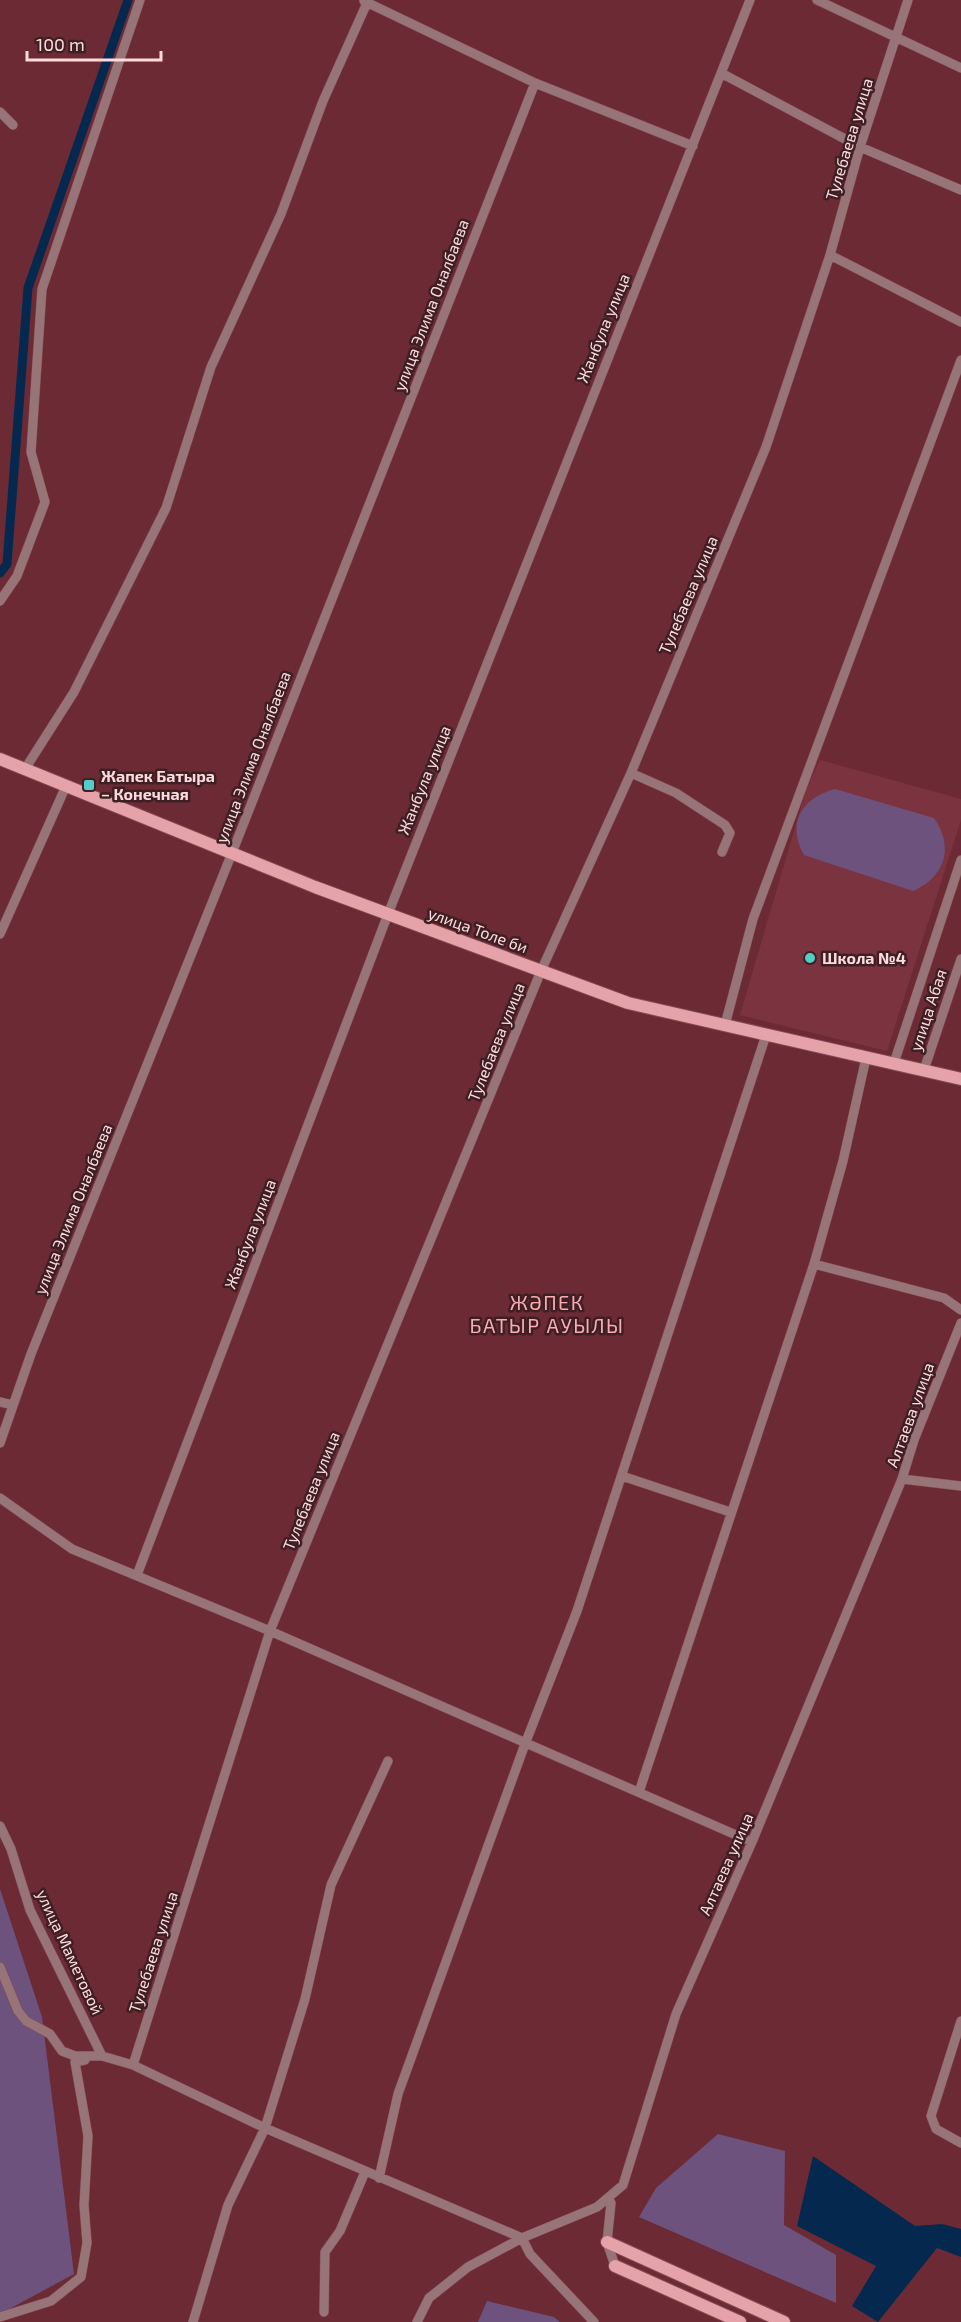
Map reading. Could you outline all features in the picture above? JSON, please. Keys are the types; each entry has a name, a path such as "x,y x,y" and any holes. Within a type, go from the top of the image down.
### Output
{"main road":[{"name":"улица Толе би","path":"0,759 387,914 628,1003 961,1079"},
{"path":"606,2242 784,2322"},
{"path":"615,2266 740,2322"}],"street":[{"path":"0,601 17,576 45,502 31,452 42,288 140,0"},
{"name":"Жанбула улица","path":"137,1575 387,914 750,0"},
{"path":"817,0 961,68"},
{"name":"Тулебаева улица","path":"133,2065 270,1631 541,971 631,773 766,447 830,255 860,147 908,0"},
{"path":"25,769 74,692 166,508 212,367 281,214 323,101 365,1 535,83 693,146"},
{"path":"721,73 860,147 961,190"},
{"name":"улица Элима Оналбаева","path":"0,1443 33,1348 232,853 535,83"},
{"path":"0,112 14,125"},
{"path":"830,255 961,322"},
{"path":"725,1025 753,919 960,366"},
{"path":"631,773 676,794 725,825 730,833 722,852"},
{"path":"0,934 66,786"},
{"name":"улица Абая","path":"894,1064 961,860"},
{"name":"улица Абая","path":"924,1070 961,959"},
{"path":"379,2178 398,2094 525,1744 577,1611 766,1035"},
{"path":"639,1792 814,1264 843,1161 866,1058"},
{"path":"814,1264 944,1298 961,1310"},
{"name":"Алтаева улица","path":"417,2322 429,2298 448,2280 522,2238 597,2207 623,2185 676,2014 752,1842 902,1479 914,1440 961,1323"},
{"path":"0,1402 13,1405"},
{"path":"622,1476 730,1512"},
{"path":"902,1479 961,1486"},
{"path":"0,1498 72,1549 270,1631 752,1842"},
{"path":"193,2322 228,2205 265,2128 305,1999 331,1884 388,1761"},
{"name":"улица Маметовой","path":"0,1826 11,1849 30,1911 102,2056"},
{"path":"0,1967 18,2011 26,2021 50,2034 62,2051 75,2056 102,2056 133,2065 265,2128 522,2238 530,2254 594,2322"},
{"path":"961,2021 931,2116 936,2129 961,2143"},
{"path":"0,2317 51,2301 81,2277 87,2243 84,2205 88,2136 75,2062 102,2056"},
{"path":"324,2312 325,2252 340,2230 365,2172"},
{"path":"608,2198 611,2203 606,2242 615,2266"}],"shaded area":[{"path":"820,760 961,799 961,820 887,1051 740,1015 806,790"},
{"path":"835,789 934,818 944,839 945,850 943,860 933,878 913,891 804,855 797,832 800,813 814,799"},
{"path":"0,1889 42,2017 74,2274 0,2314"},
{"path":"718,2134 785,2151 784,2225 836,2255 836,2303 639,2217 656,2188"},
{"path":"487,2301 554,2317 560,2322 478,2322"}],"water":[{"path":"813,2156 915,2226 942,2224 961,2229 961,2257 937,2248 878,2322 852,2306 876,2266 797,2226"}],"waterway":[{"path":"0,573 7,564 28,288 128,0"}],"place":[{"name":"Жапек Батыра – Конечная","path":"89,785"},
{"name":"Школа №4","path":"810,958"}],"district":[{"name":"ЖӘПЕК БАТЫР АУЫЛЫ","path":"547,1314"}]}
